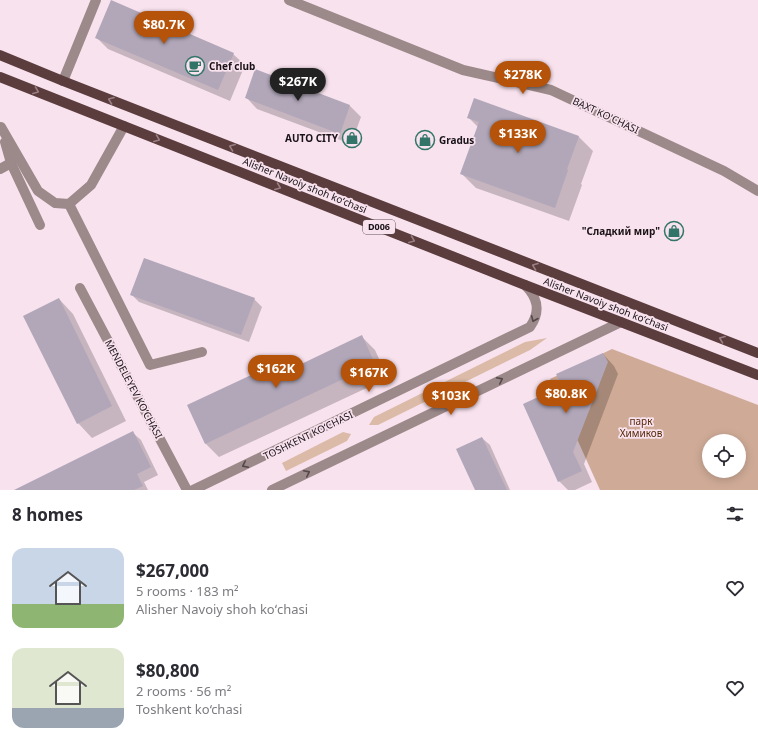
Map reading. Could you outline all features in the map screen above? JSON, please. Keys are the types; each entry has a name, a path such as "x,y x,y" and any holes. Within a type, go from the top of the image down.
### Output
{"main road":[{"name":"Alisher Navoiy shoh koʻchasi","path":"0,55 758,353"},
{"name":"Alisher Navoiy shoh koʻchasi","path":"1,80 124,126 758,376"}],"street":[{"path":"63,81 96,0"},
{"name":"BAXT KO'CHASI","path":"289,0 463,70 551,90 724,171 758,191"},
{"path":"1,125 38,191 55,203 68,204 92,185 124,126"},
{"path":"1,125 11,163 40,225"},
{"path":"0,169 11,163"},
{"path":"68,204 150,365 202,352"},
{"name":"TOSHKENT KO‘CHASI","path":"193,490 530,327 536,317 537,305 533,294 525,285"},
{"name":"MENDELEYEV KO‘CHASI","path":"80,288 187,490"},
{"path":"272,490 621,322"}],"shaded area":[{"path":"547,338 530,350 378,425 369,425 374,417 525,342"},
{"path":"343,432 351,434 347,441 286,471 282,463"}],"green space":[{"name":"парк Химиков","path":"612,349 758,405 758,490 600,490 550,379"}],"building":[{"path":"111,0 234,53 218,90 95,38"},
{"path":"255,69 350,105 340,134 245,98"},
{"path":"474,98 579,136 555,208 460,174 479,122 467,118"},
{"path":"144,258 255,298 241,335 130,295"},
{"path":"59,298 112,406 77,424 23,316"},
{"path":"362,335 375,364 205,444 187,405 290,357 295,367"},
{"path":"603,353 608,362 573,452 582,471 558,482 523,404 562,386 556,374"},
{"path":"133,431 151,467 137,474 143,486 134,490 14,490"},
{"path":"482,437 507,490 475,490 456,449"}],"place":[{"name":"Chef club","path":"195,66"},
{"name":"AUTO CITY","path":"352,138"},
{"name":"Gradus","path":"425,140"},
{"name":"\"Сладкий мир\"","path":"674,231"}]}
